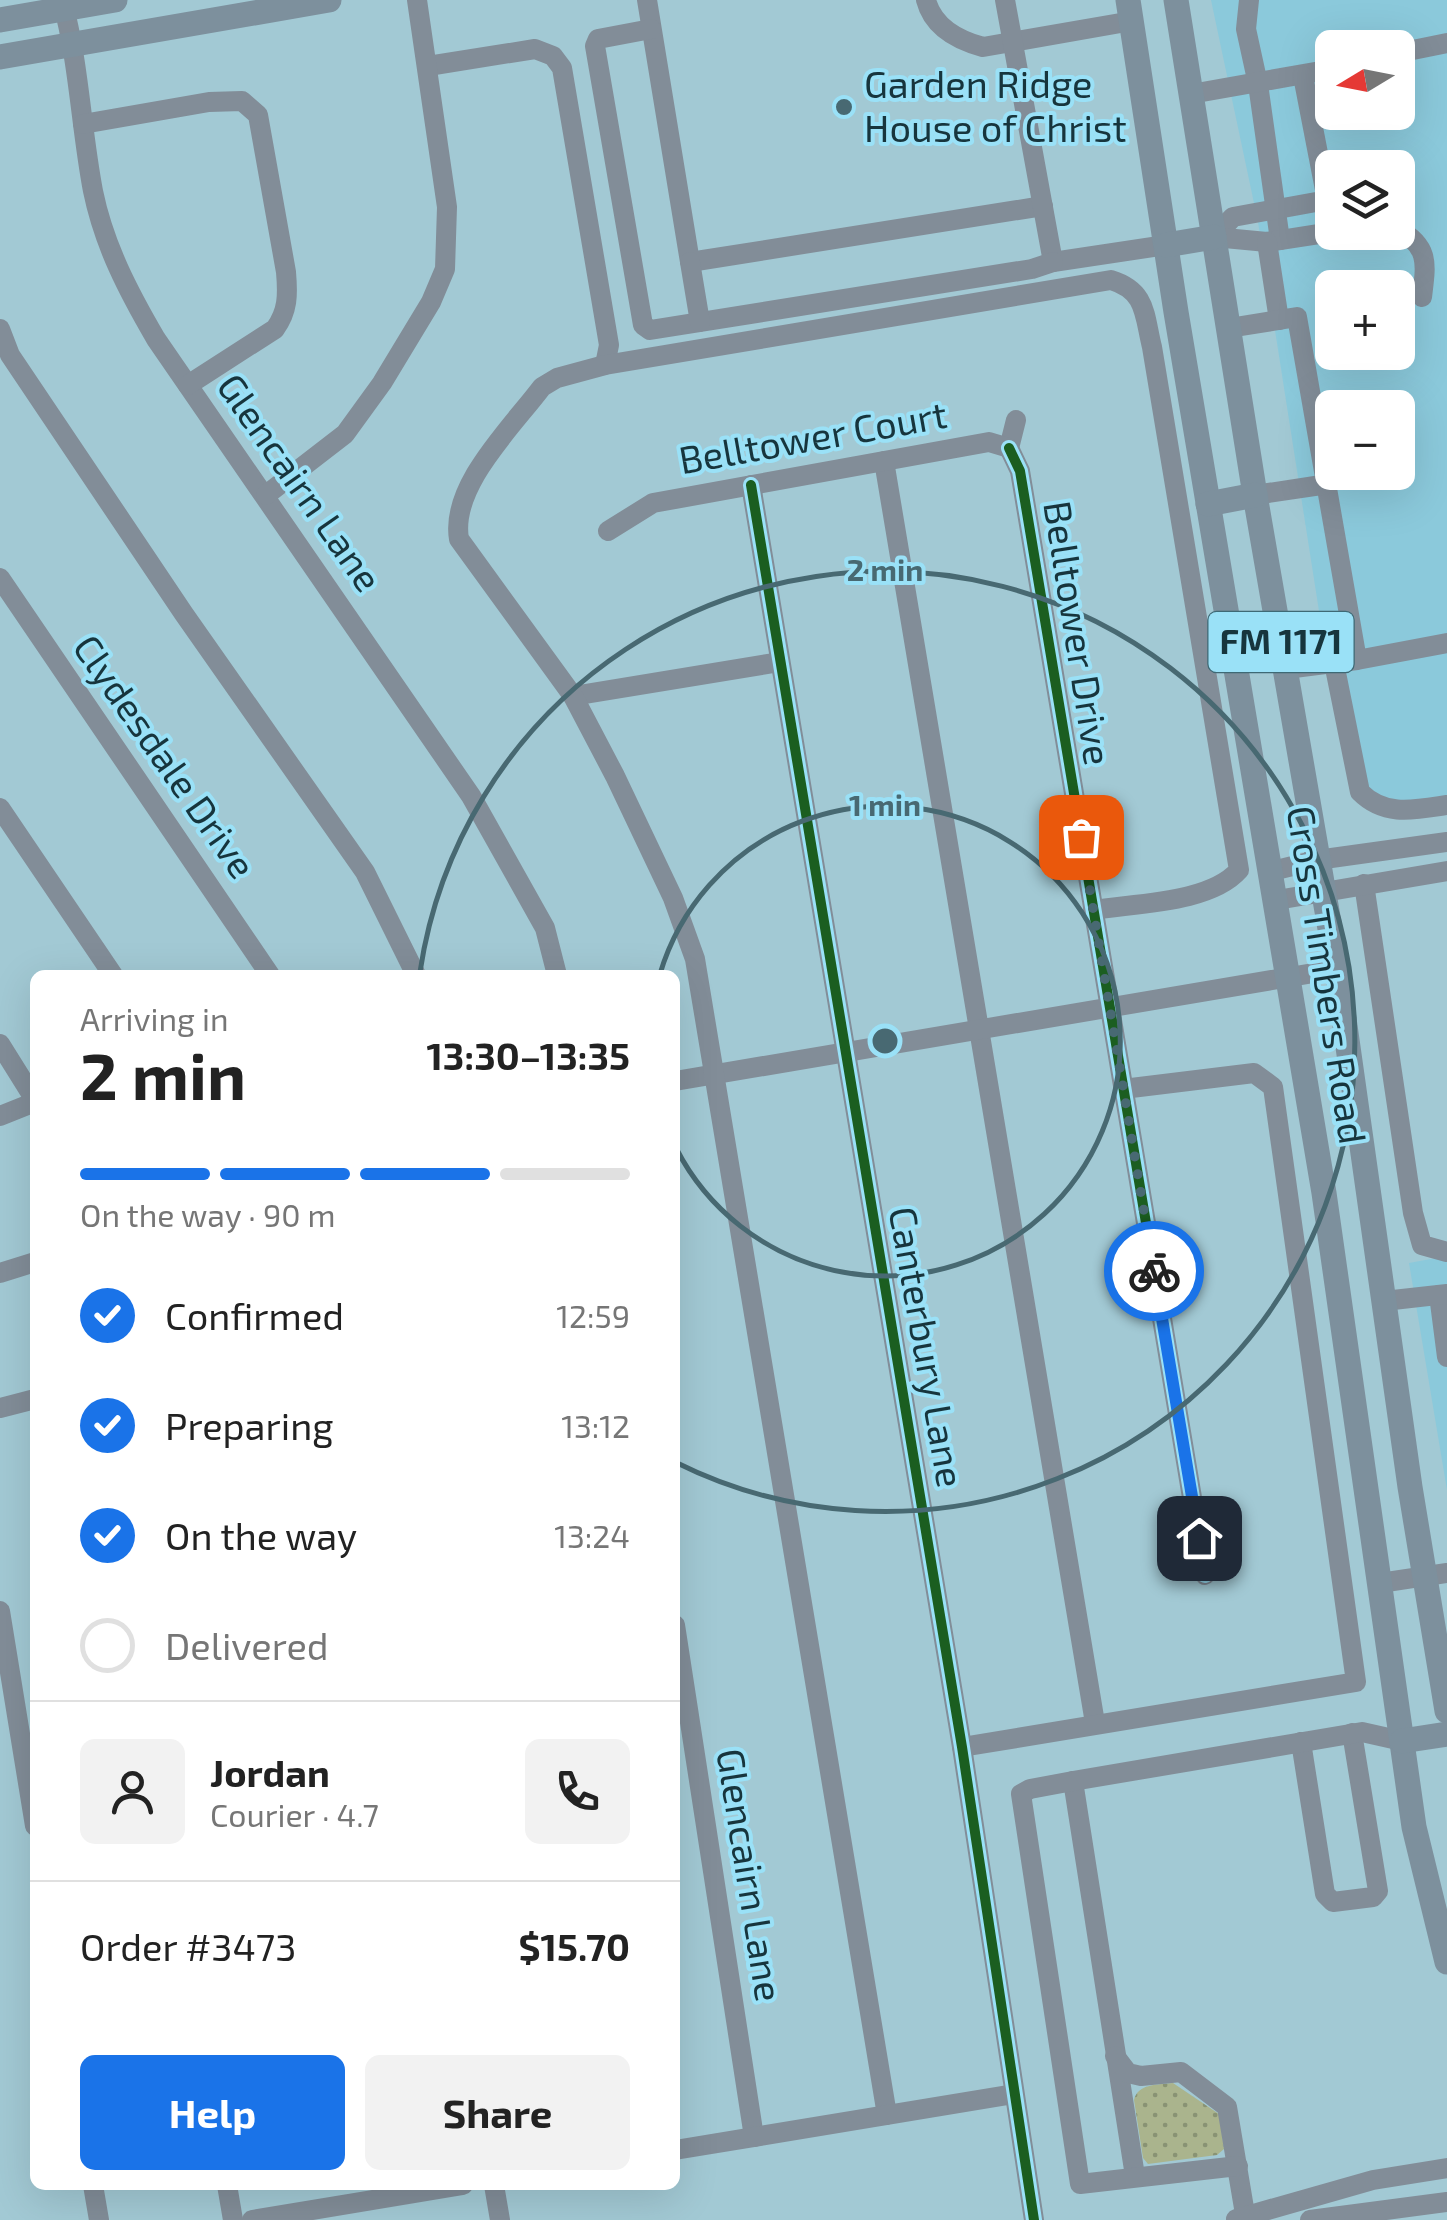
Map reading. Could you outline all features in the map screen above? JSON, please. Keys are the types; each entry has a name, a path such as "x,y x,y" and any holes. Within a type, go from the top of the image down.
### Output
{"main road":[{"path":"0,20 64,4 114,0"},
{"path":"0,57 329,0"},
{"name":"Cross Timbers Road","path":"1176,0 1255,494 1337,969 1384,1301 1437,1574 1447,1711"},
{"name":"Cross Timbers Road","path":"1130,10 1208,504 1289,977 1414,1827 1447,1962"},
{"path":"1166,245 1214,237"},
{"path":"1208,504 1255,494"},
{"path":"1340,1308 1384,1301"},
{"path":"1402,1741 1447,1734"}],"street":[{"path":"266,495 344,434 382,383 430,302 444,268 447,207 417,0"},
{"path":"647,0 700,322"},
{"path":"926,0 933,21 967,43 983,47 1130,10"},
{"path":"1005,0 1053,262"},
{"path":"1249,0 1246,29 1277,208 1273,241 1279,320"},
{"name":"Glencairn Lane","path":"64,4 94,194 111,255 156,339 472,796 545,928 556,970"},
{"path":"652,29 598,39 595,46 643,325 650,330 1166,245"},
{"path":"1415,50 1447,43"},
{"path":"428,66 535,49 552,56 562,68 608,345 605,365"},
{"path":"1191,94 1315,73"},
{"path":"1214,237 1233,218 1327,200 1304,76"},
{"path":"83,124 208,102 242,101 258,115 286,272 288,296 284,316 275,330 188,385"},
{"path":"690,262 1043,206"},
{"path":"1214,237 1273,241 1315,235"},
{"path":"1415,238 1427,262 1422,297"},
{"path":"887,2115 695,958 673,898 573,696 469,554 457,527 469,484 542,388 557,378 605,365 1112,280 1131,286 1141,301 1152,347 1239,870 1210,892 1094,910"},
{"path":"1228,328 1297,317 1315,414"},
{"path":"0,329 10,355 365,872 414,970"},
{"path":"1009,448 1016,420"},
{"name":"Belltower Court","path":"608,530 653,503 989,442 1009,448"},
{"name":"Belltower Drive","path":"1009,448 1020,471 1205,1575"},
{"path":"884,461 1094,1723"},
{"name":"Canterbury Lane","path":"751,485 962,1747 1034,2220"},
{"path":"1255,494 1315,486"},
{"path":"1329,490 1357,660"},
{"name":"Clydesdale Drive","path":"0,578 267,970"},
{"path":"1286,668 1447,643"},
{"path":"573,696 780,662"},
{"path":"1334,663 1360,792 1372,804 1409,811 1447,805"},
{"path":"0,808 110,970"},
{"path":"1272,870 1447,842"},
{"path":"1276,900 1447,870"},
{"path":"1364,884 1413,1214 1422,1245 1447,1252"},
{"path":"680,1080 1337,969"},
{"path":"0,1044 30,1093"},
{"path":"962,1747 1356,1682 1272,1086 1254,1073 1123,1089"},
{"path":"0,1116 30,1103"},
{"path":"0,1273 30,1264"},
{"path":"1384,1301 1443,1295 1447,1357"},
{"path":"0,1408 30,1400"},
{"path":"1380,1583 1437,1574"},
{"path":"0,1610 30,1795"},
{"name":"Glencairn Lane","path":"680,1656 754,2137"},
{"path":"1238,2166 1080,2184 1021,1794 1073,1780 1362,1732 1402,1741"},
{"path":"1301,1742 1325,1894 1333,1902 1373,1897 1378,1891 1352,1734"},
{"path":"1073,1780 1135,2176"},
{"path":"1115,2056 1128,2073 1141,2076 1180,2072 1227,2106 1238,2166 1242,2219 1373,2180 1447,2168"},
{"path":"680,2149 1014,2094"},
{"path":"94,2190 99,2220"},
{"path":"228,2190 233,2220"},
{"path":"252,2220 363,2193 400,2190"},
{"path":"495,2190 500,2220"},
{"path":"1310,2220 1447,2202"}],"shaded area":[{"path":"1211,0 1447,0 1447,802 1364,807 1327,662 1258,222"},
{"path":"1447,1256 1447,1490 1409,1263"}],"green space":[{"path":"1173,2083 1219,2114 1224,2149 1217,2155 1148,2164 1143,2158 1134,2100 1144,2088"}],"cycle path":[{"path":"1009,448 1020,471 1205,1575"},
{"path":"751,485 962,1747 1034,2220"}],"way so far":[{"path":"1081,837 1154,1271"}],"place":[{"name":"Garden Ridge House of Christ","path":"844,107"}],"route":[{"path":"1154,1271 1199,1538"}]}
